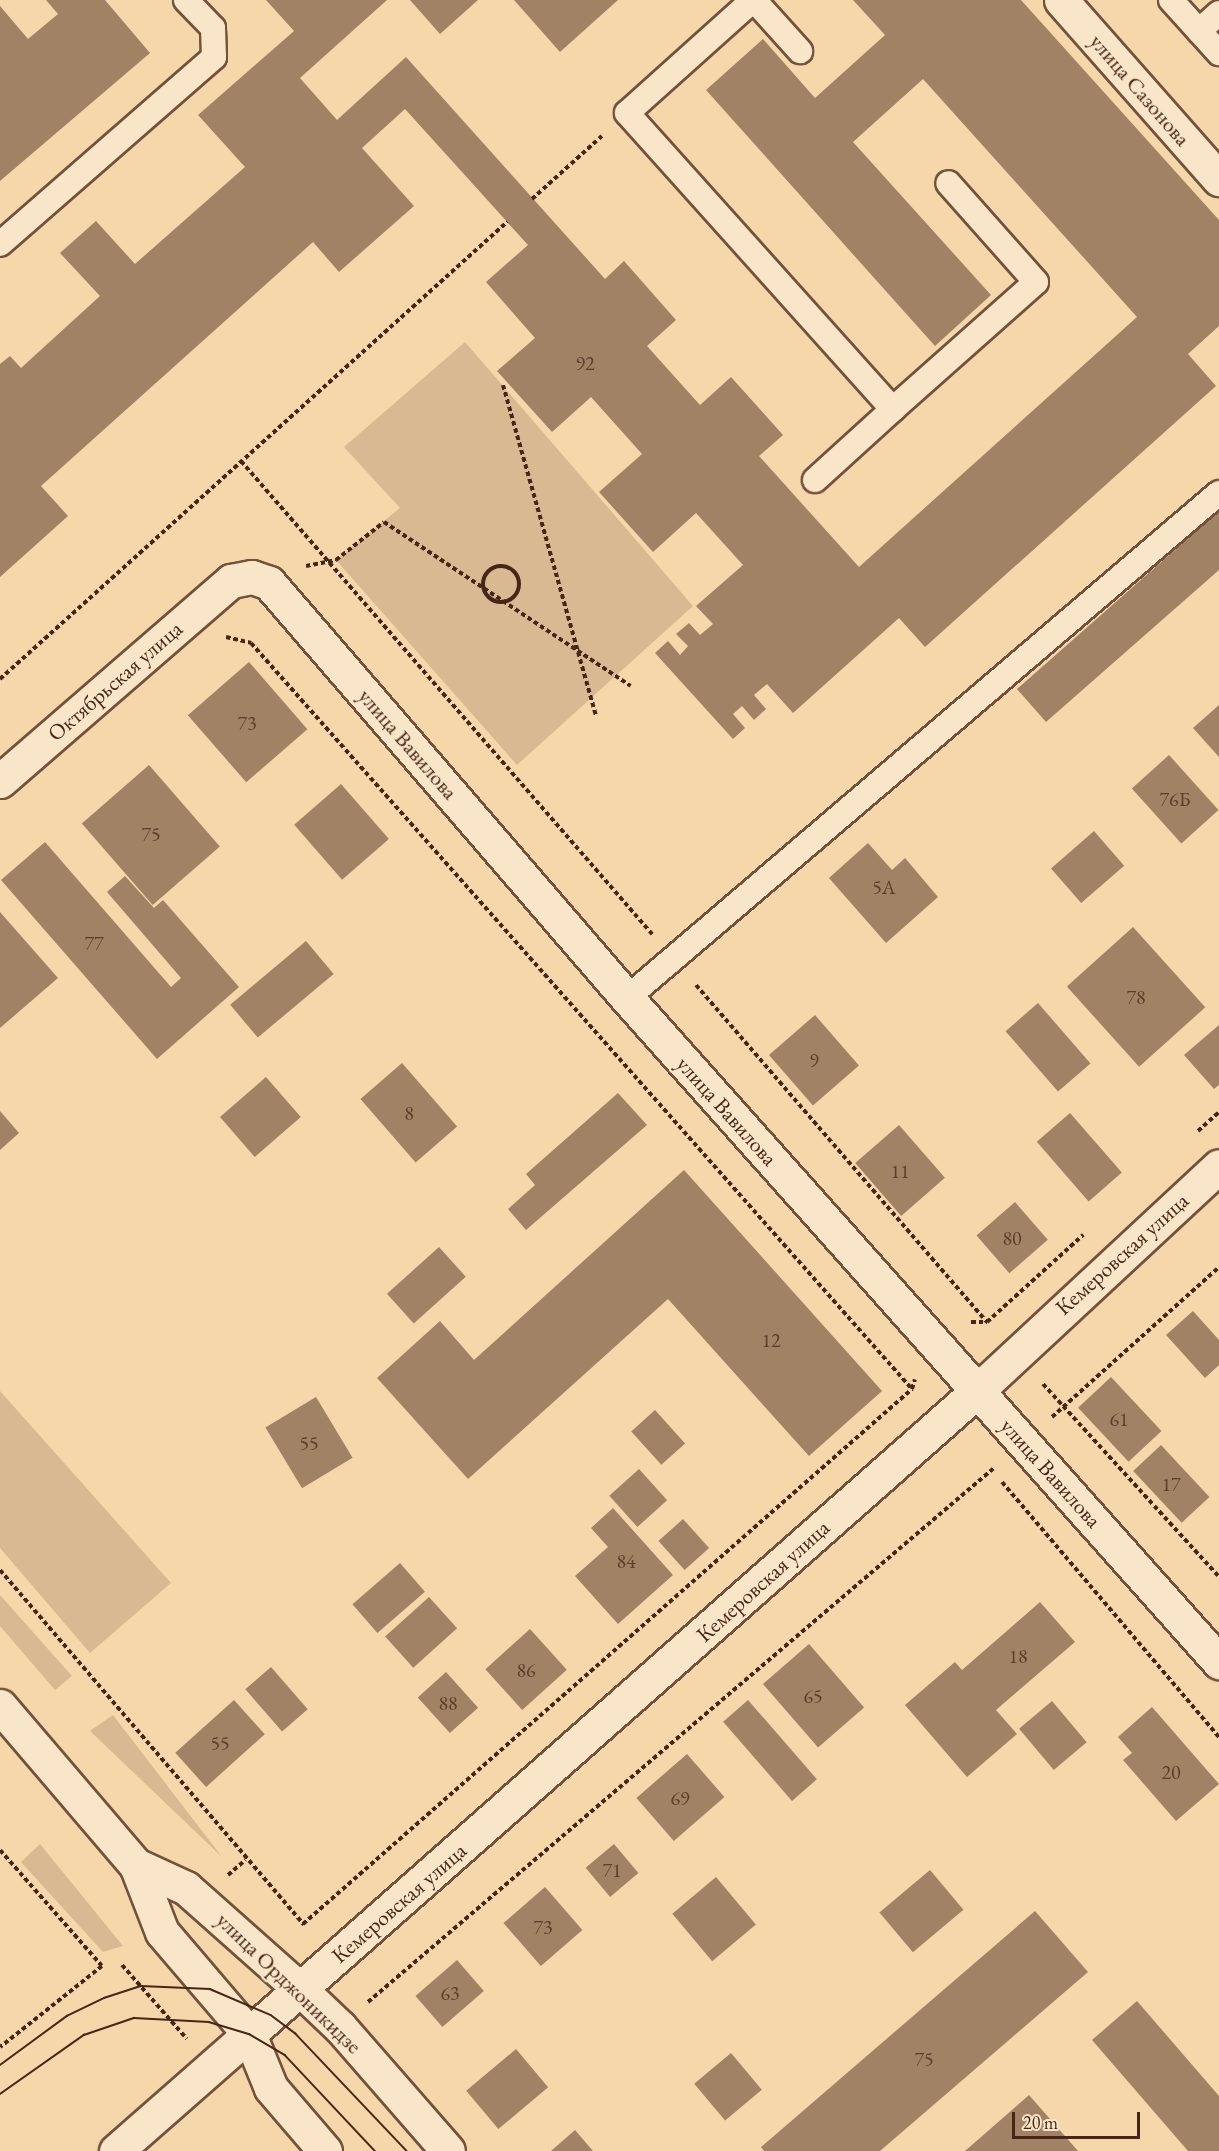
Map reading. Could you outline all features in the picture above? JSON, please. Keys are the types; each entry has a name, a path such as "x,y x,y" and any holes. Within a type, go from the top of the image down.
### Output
{"main road":[{"name":"улица Сазонова","path":"1061,0 1219,179"},
{"name":"Октябрьская улица","path":"0,782 165,638 242,579"},
{"name":"улица Вавилова","path":"242,579 269,583 627,998 1219,1662"},
{"name":"Кемеровская улица","path":"249,2034 977,1391 1219,1166"},
{"name":"улица Орджоникидзе","path":"0,1706 136,1865 162,1932 249,2034 270,2088 325,2151"},
{"name":"улица Орджоникидзе","path":"136,1865 186,1888 301,1990 340,2027 447,2151"},
{"path":"116,2151 249,2034"}],"lane":[{"path":"0,244 214,57 213,28 186,0"},
{"path":"800,51 754,0 627,113 893,409"},
{"path":"1171,0 1219,53"},
{"path":"1199,31 1219,13"},
{"path":"815,480 1036,282 948,183"},
{"path":"627,998 672,956 1219,493"}],"path":[{"path":"532,199 627,113"},
{"path":"0,679 507,222"},
{"path":"503,385 596,716"},
{"path":"241,461 987,1322"},
{"path":"242,579 328,562 384,522 631,686"},
{"path":"484,589 490,571 508,567 519,583 515,595 504,602"},
{"path":"165,638 212,634 251,643 912,1389"},
{"path":"370,2000 992,1470 1219,1267"},
{"path":"0,1570 245,1860 303,1924 912,1389 916,1370"},
{"path":"1043,1384 1219,1577"},
{"path":"992,1470 1219,1737"},
{"path":"0,1850 102,1966 0,2047"},
{"path":"227,1875 245,1860"},
{"path":"122,1965 188,2040"}],"shaded area":[{"path":"465,342 693,606 517,765 336,560 400,508 344,447"},
{"path":"0,1391 171,1583 90,1653 0,1548"},
{"path":"0,1595 72,1676 55,1690 0,1626"},
{"path":"113,1715 222,1857 90,1731"},
{"path":"40,1844 123,1946 103,1952 21,1862"}],"building":[{"path":"46,0 105,0 150,53 0,181 0,6 28,39 58,14"},
{"path":"266,0 387,0 300,78 337,120 406,57 605,279 624,261 676,320 647,346 700,405 731,377 783,435 759,456 859,567 1137,317 923,79 853,142 991,295 935,346 706,90 763,39 815,98 885,35 853,0 1021,0 1219,220 1219,326 1188,354 1216,386 925,647 899,618 793,713 767,684 754,695 766,709 754,720 742,706 733,714 745,728 733,739 655,653 668,641 680,655 688,646 676,634 689,623 700,635 713,624 696,606 743,565 696,513 653,552 599,492 642,454 591,397 552,432 497,371 535,338 486,282 528,245 405,109 362,148 414,206 339,272 313,242 41,486 68,516 0,577 0,364 10,356 21,368 100,296 60,253 96,221 135,264 245,167 198,115 294,31"},
{"path":"410,0 478,0 440,34"},
{"path":"514,0 618,0 560,52"},
{"path":"1219,511 1219,570 1046,722 1017,689"},
{"path":"249,662 307,729 246,782 188,715"},
{"path":"1219,705 1219,757 1193,728"},
{"path":"1169,755 1219,810 1181,843 1132,788"},
{"path":"149,765 220,847 153,905 82,823"},
{"path":"341,784 389,839 342,880 294,825"},
{"path":"1094,831 1124,866 1081,903 1051,868"},
{"path":"45,842 171,987 181,978 107,892 125,876 154,908 163,900 239,987 157,1059 1,880"},
{"path":"868,843 892,870 905,858 938,897 886,943 829,878"},
{"path":"0,912 58,978 0,1028"},
{"path":"1133,927 1205,1007 1139,1067 1067,987"},
{"path":"306,941 334,974 258,1038 230,1005"},
{"path":"1038,1003 1090,1063 1058,1092 1006,1031"},
{"path":"815,1015 859,1066 813,1106 769,1055"},
{"path":"1219,1025 1219,1085 1214,1089 1184,1055"},
{"path":"402,1063 457,1126 416,1162 360,1099"},
{"path":"266,1077 301,1117 255,1157 220,1117"},
{"path":"618,1093 647,1125 526,1230 508,1209 535,1185 526,1174"},
{"path":"0,1111 19,1133 0,1150"},
{"path":"1070,1113 1122,1173 1089,1201 1037,1142"},
{"path":"899,1125 945,1178 901,1216 855,1163"},
{"path":"684,1170 882,1391 809,1456 668,1299 468,1479 377,1378 440,1321 474,1360"},
{"path":"1015,1202 1048,1240 1009,1273 977,1235"},
{"path":"439,1247 466,1277 414,1324 387,1294"},
{"path":"1193,1311 1219,1340 1219,1365 1205,1378 1166,1335"},
{"path":"1111,1377 1161,1431 1129,1462 1078,1408"},
{"path":"316,1397 353,1458 302,1488 265,1427"},
{"path":"655,1410 685,1443 661,1465 631,1431"},
{"path":"1161,1445 1209,1497 1182,1523 1133,1471"},
{"path":"639,1469 667,1500 637,1527 609,1496"},
{"path":"613,1508 673,1575 618,1624 575,1576 608,1547 591,1528"},
{"path":"683,1519 709,1548 685,1570 658,1541"},
{"path":"400,1563 425,1592 377,1633 352,1604"},
{"path":"429,1597 457,1628 413,1668 385,1636"},
{"path":"1040,1602 1075,1642 996,1710 1017,1734 967,1777 905,1705 955,1662 962,1670"},
{"path":"530,1629 567,1670 522,1710 485,1669"},
{"path":"809,1644 864,1707 818,1747 763,1684"},
{"path":"271,1667 308,1709 282,1732 245,1689"},
{"path":"446,1672 478,1708 450,1733 418,1697"},
{"path":"234,1700 265,1734 206,1787 175,1753"},
{"path":"748,1700 817,1779 792,1801 723,1722"},
{"path":"1052,1701 1087,1742 1054,1770 1019,1729"},
{"path":"1152,1707 1219,1784 1176,1821 1123,1760 1132,1753 1118,1737"},
{"path":"687,1754 724,1797 674,1841 636,1798"},
{"path":"614,1844 638,1873 610,1897 586,1868"},
{"path":"930,1870 963,1910 913,1952 879,1912"},
{"path":"716,1877 756,1924 712,1961 672,1914"},
{"path":"545,1887 582,1930 541,1966 503,1923"},
{"path":"1035,1911 1088,1972 880,2151 764,2151 761,2147"},
{"path":"457,1960 484,1991 442,2027 415,1996"},
{"path":"1137,2001 1219,2096 1219,2151 1188,2151 1092,2040"},
{"path":"516,2049 548,2087 498,2129 466,2091"},
{"path":"731,2053 762,2090 725,2121 694,2084"},
{"path":"1029,2095 1078,2151 965,2151"},
{"path":"575,2130 593,2151 551,2151"}],"tram line":[{"path":"0,2065 67,2016 104,1998 141,1986 210,1989 271,2015 296,2034 407,2151"},
{"path":"0,2094 84,2035 134,2018 209,2022 249,2034 285,2055 375,2151"}]}
